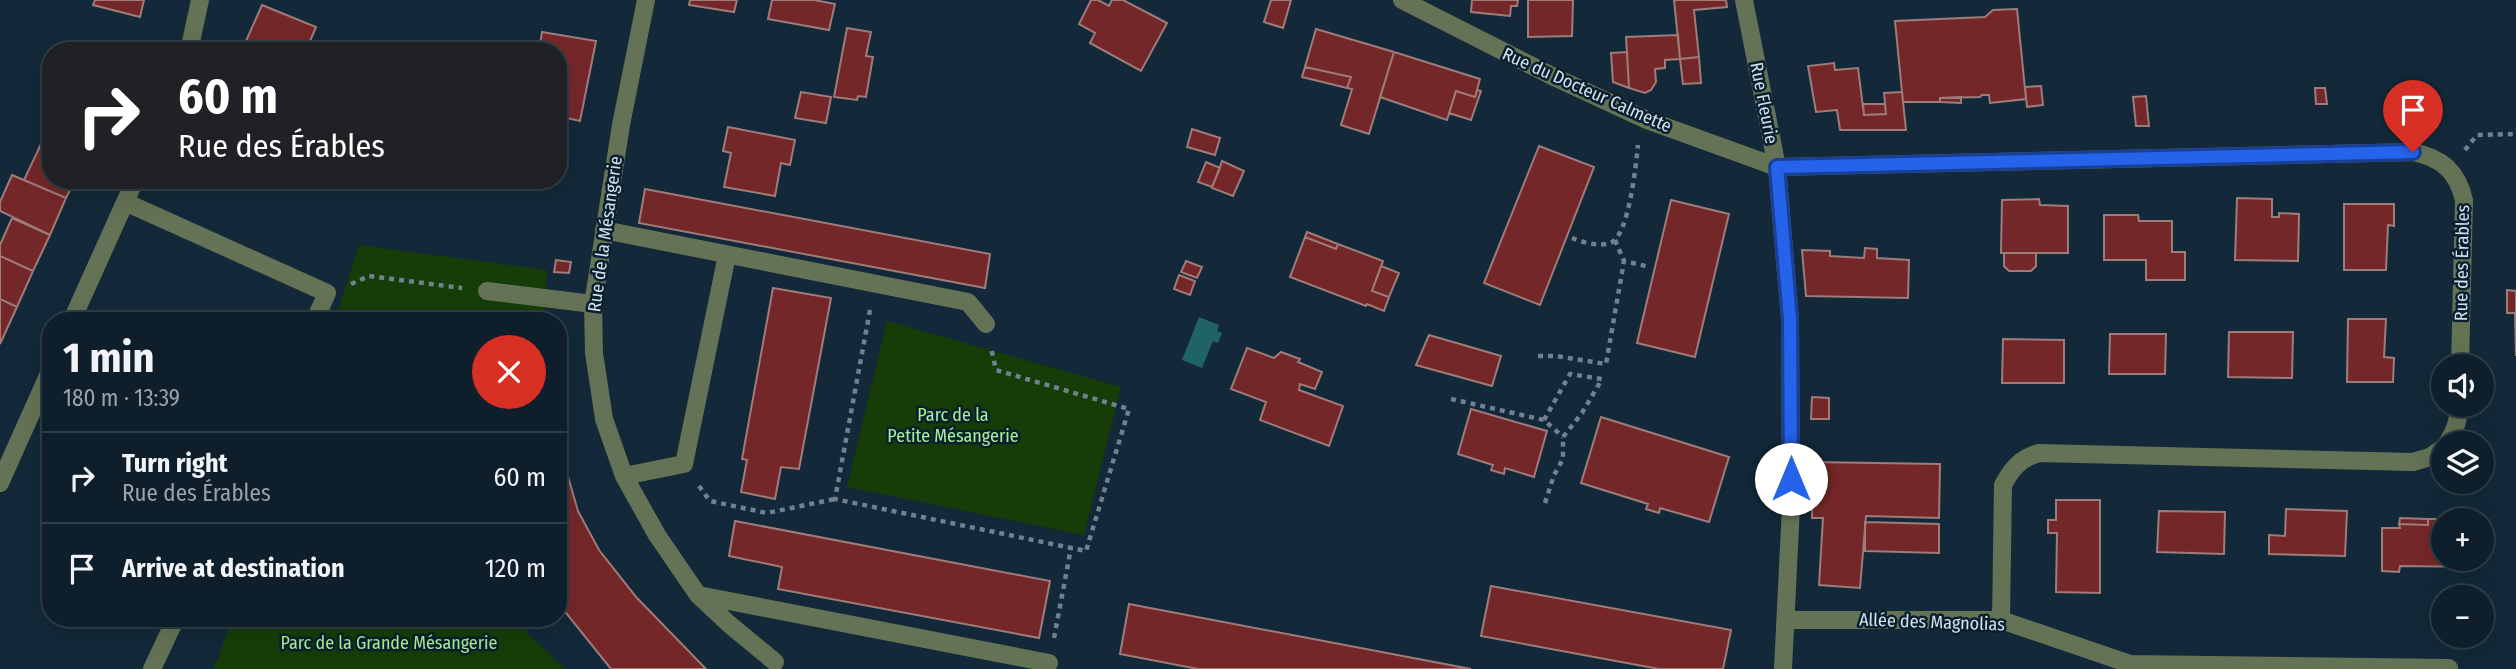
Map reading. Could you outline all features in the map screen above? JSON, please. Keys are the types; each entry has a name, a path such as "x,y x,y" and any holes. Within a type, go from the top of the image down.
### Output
{"street":[{"path":"191,42 200,0"},
{"name":"Rue de la Mésangerie","path":"646,0 621,125 593,304 594,353 604,419 624,476 657,535 698,595 775,662"},
{"name":"Rue du Docteur Calmette","path":"1402,0 1550,75 1647,120 1777,167"},
{"name":"Rue Fleurie","path":"1744,0 1777,167 1790,319 1791,506 1783,669"},
{"path":"1777,167 2413,152 2434,156 2450,170"},
{"name":"Rue des Érables","path":"2450,170 2460,185 2464,201 2460,354"},
{"path":"76,312 131,189"},
{"path":"125,202 327,293 319,312"},
{"path":"604,230 968,302 986,324"},
{"path":"624,476 684,464 727,255"},
{"path":"487,291 593,304"},
{"path":"0,483 42,389"},
{"path":"2001,620 2003,485 2011,470 2024,457 2039,453 2413,462 2431,456"},
{"path":"698,595 1049,663"},
{"name":"Allée des Magnolias","path":"1786,620 2001,620 2130,664 2449,668"},
{"path":"152,669 172,627"}],"path":[{"path":"2450,170 2477,135 2516,134"},
{"path":"1573,238 1594,244 1611,243 1619,236 1632,194 1638,143"},
{"path":"1538,356 1556,356 1606,364 1624,261 1615,240"},
{"path":"1624,261 1650,267"},
{"path":"327,293 369,276 487,291"},
{"path":"835,499 875,284"},
{"path":"684,464 710,501 767,513 835,499 1086,551 1129,409 996,370 986,324"},
{"path":"1544,420 1570,374 1602,379 1582,413 1563,437 1563,459 1554,475 1545,503"},
{"path":"1451,399 1544,420 1563,437"},
{"path":"1049,663 1071,548"}],"green space":[{"path":"359,245 547,270 544,312 338,312"},
{"name":"Parc de la Petite Mésangerie","path":"887,321 1121,387 1084,535 847,487"},
{"name":"Parc de la Grande Mésangerie","path":"229,627 524,627 528,634 565,669 214,669"}],"shaded area":[{"path":"1199,317 1219,325 1217,331 1222,333 1218,343 1213,341 1202,368 1182,360"}],"building":[{"path":"95,0 144,0 140,17 93,5"},
{"path":"690,0 737,0 734,12 689,5"},
{"path":"772,0 814,0 835,4 829,30 768,19"},
{"path":"1091,0 1098,0 1109,6 1112,0 1123,0 1167,23 1141,71 1090,43 1095,33 1079,24"},
{"path":"1271,0 1291,0 1283,28 1264,22"},
{"path":"1472,0 1518,0 1517,6 1511,6 1510,16 1471,12"},
{"path":"1528,0 1573,0 1572,36 1528,37"},
{"path":"1674,0 1726,0 1727,7 1694,10 1699,57 1680,59"},
{"path":"262,5 316,27 310,42 246,41"},
{"path":"2017,9 2026,99 1990,103 1989,95 1982,95 1940,98 1940,102 1903,102 1895,21 1985,17 1993,10"},
{"path":"847,28 871,32 866,56 873,57 866,97 858,96 857,100 834,97"},
{"path":"1316,29 1394,52 1369,134 1341,125 1352,89 1347,88 1351,77 1305,67"},
{"path":"542,32 596,41 580,121 567,118 567,42 540,42"},
{"path":"1678,35 1680,59 1665,60 1665,68 1655,69 1656,82 1651,90 1645,93 1629,88 1626,37"},
{"path":"1394,52 1480,79 1475,97 1456,91 1447,120 1380,97"},
{"path":"1627,52 1629,88 1613,82 1611,53"},
{"path":"1699,57 1701,83 1683,84 1680,59"},
{"path":"1834,63 1835,70 1858,68 1864,115 1886,114 1884,93 1902,92 1906,130 1840,130 1837,110 1816,112 1808,66"},
{"path":"1305,67 1351,77 1347,88 1302,77"},
{"path":"2041,86 2043,105 2027,107 2025,87"},
{"path":"2315,88 2325,88 2327,104 2316,104"},
{"path":"1477,90 1481,91 1471,120 1449,113 1456,91 1475,97"},
{"path":"801,92 831,97 826,123 795,118"},
{"path":"2146,96 2149,126 2136,126 2133,97"},
{"path":"1961,97 1961,103 1940,102 1940,98"},
{"path":"2426,98 2428,114 2415,116 2414,100"},
{"path":"1863,104 1885,104 1886,114 1864,115"},
{"path":"728,127 795,140 790,165 781,163 775,196 724,187 731,153 723,151"},
{"path":"1192,129 1220,138 1215,155 1187,147"},
{"path":"41,144 42,144 42,188 24,180"},
{"path":"1539,146 1594,167 1540,305 1484,283"},
{"path":"1222,161 1244,171 1233,196 1212,188"},
{"path":"1206,162 1220,168 1212,187 1198,182"},
{"path":"12,175 66,198 50,235 0,211 0,202"},
{"path":"45,189 70,189 66,198"},
{"path":"645,189 990,254 985,288 639,223"},
{"path":"2237,198 2272,199 2272,217 2279,217 2279,213 2299,214 2298,261 2235,260"},
{"path":"2039,199 2040,205 2068,206 2068,253 2001,253 2002,200"},
{"path":"1671,200 1729,214 1695,357 1637,343"},
{"path":"2344,204 2394,204 2394,226 2388,225 2386,270 2344,270"},
{"path":"2104,215 2138,215 2139,221 2172,221 2172,252 2185,252 2185,280 2146,280 2146,260 2104,260"},
{"path":"12,218 50,235 33,271 0,256 0,245"},
{"path":"1307,232 1338,244 1336,249 1305,237"},
{"path":"1305,237 1336,249 1338,244 1383,261 1372,291 1389,297 1384,311 1290,277"},
{"path":"1865,248 1877,249 1877,258 1909,260 1908,298 1806,296 1802,250 1830,251 1830,256 1864,258"},
{"path":"2004,253 2036,253 2036,266 2031,271 2009,271 2004,266"},
{"path":"0,256 33,271 17,307 0,299"},
{"path":"556,260 571,262 569,273 554,272"},
{"path":"1186,261 1202,267 1197,278 1181,272"},
{"path":"1381,266 1399,273 1389,297 1372,291"},
{"path":"1179,275 1195,281 1190,295 1174,289"},
{"path":"773,288 831,298 799,469 781,467 775,499 741,492 747,460 742,459"},
{"path":"2507,290 2516,291 2516,356 2515,313 2507,313"},
{"path":"0,299 17,307 0,344"},
{"path":"2348,319 2386,319 2384,357 2394,358 2393,382 2347,382"},
{"path":"2229,332 2293,332 2292,378 2228,377"},
{"path":"2110,334 2166,334 2165,374 2109,374"},
{"path":"1429,335 1501,356 1492,386 1416,365"},
{"path":"2003,339 2064,340 2064,383 2002,383"},
{"path":"1247,348 1274,358 1281,352 1322,372 1315,389 1300,384 1299,390 1343,406 1329,446 1260,420 1266,402 1231,389"},
{"path":"1812,397 1829,398 1829,419 1811,419"},
{"path":"1471,409 1547,431 1534,477 1505,468 1504,474 1491,470 1493,465 1458,454"},
{"path":"1601,417 1729,457 1709,522 1660,508 1659,513 1646,509 1648,504 1581,483"},
{"path":"1812,462 1940,464 1939,518 1866,516 1860,588 1819,585 1823,518 1812,518"},
{"path":"567,473 578,511 599,550 637,598 706,669 611,669 567,614"},
{"path":"2056,500 2100,500 2100,593 2056,592 2057,533 2048,533 2048,520 2056,520"},
{"path":"2286,509 2347,511 2345,556 2269,554 2269,535 2285,536"},
{"path":"2159,511 2225,512 2224,554 2157,552"},
{"path":"2400,518 2428,519 2428,525 2399,524"},
{"path":"2428,519 2431,519 2431,566 2400,566 2399,572 2382,571 2382,528 2400,528 2399,524 2428,525"},
{"path":"735,521 1050,581 1039,638 778,589 782,567 729,556"},
{"path":"1865,522 1939,524 1939,553 1865,551"},
{"path":"1491,586 1731,630 1723,669 1659,669 1481,636"},
{"path":"1129,604 1471,669 1198,669 1120,654"}],"route":[{"path":"1791,479 1790,319 1777,167 2413,152"}]}
